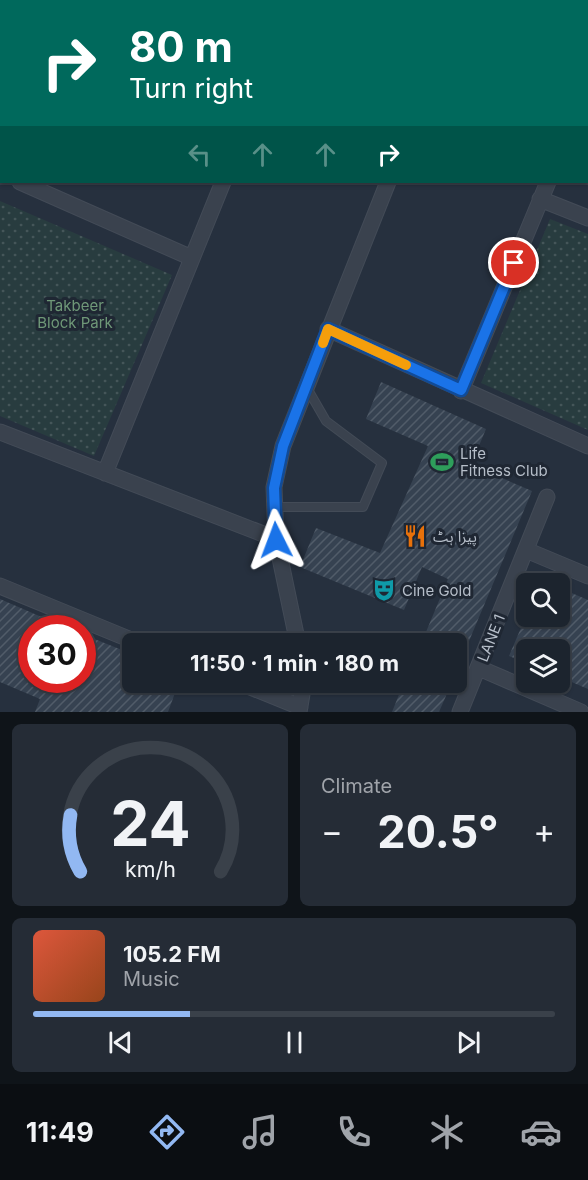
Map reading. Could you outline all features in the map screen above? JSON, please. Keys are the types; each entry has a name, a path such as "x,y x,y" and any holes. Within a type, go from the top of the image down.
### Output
{"street":[{"path":"22,183 192,258"},
{"path":"105,473 223,183"},
{"path":"296,633 276,540 274,488 283,446 387,183"},
{"path":"461,390 548,183"},
{"path":"540,199 588,218"},
{"path":"328,329 588,446"},
{"path":"0,432 276,540"},
{"name":"LANE 1","path":"460,712 547,497"},
{"path":"526,550 588,576"},
{"path":"0,586 122,636"},
{"path":"479,668 581,712"},
{"path":"262,693 299,710 302,693"}],"lane":[{"path":"275,507 363,507 382,463 326,421 306,386"}],"green space":[{"name":"Takbeer Block Park","path":"0,201 172,275 94,456 0,416"},
{"path":"550,219 588,234 588,430 481,383"}],"building":[{"path":"381,382 486,429 471,465 532,491 467,646 467,633 426,633 448,579 422,567 404,610 300,567 316,528 380,553 428,446 366,419"},
{"path":"570,592 588,600 588,689 570,681 570,639 516,639 521,627 570,627"},
{"path":"0,599 37,615 18,615 18,690 0,682"},
{"path":"96,640 122,650 122,693 175,693 168,712 35,712 40,699 26,693 96,693"},
{"path":"516,640 516,659 509,656"},
{"path":"400,693 447,693 439,712 392,712"}],"slow traffic":[{"path":"323,343 328,329 406,365"}],"place":[{"name":"Life Fitness Club","path":"442,462"},
{"name":"پیزا ہٹ","path":"415,536"},
{"name":"Cine Gold","path":"384,590"}],"route":[{"path":"276,540 274,488 283,446 328,329 461,390 514,263"}]}
